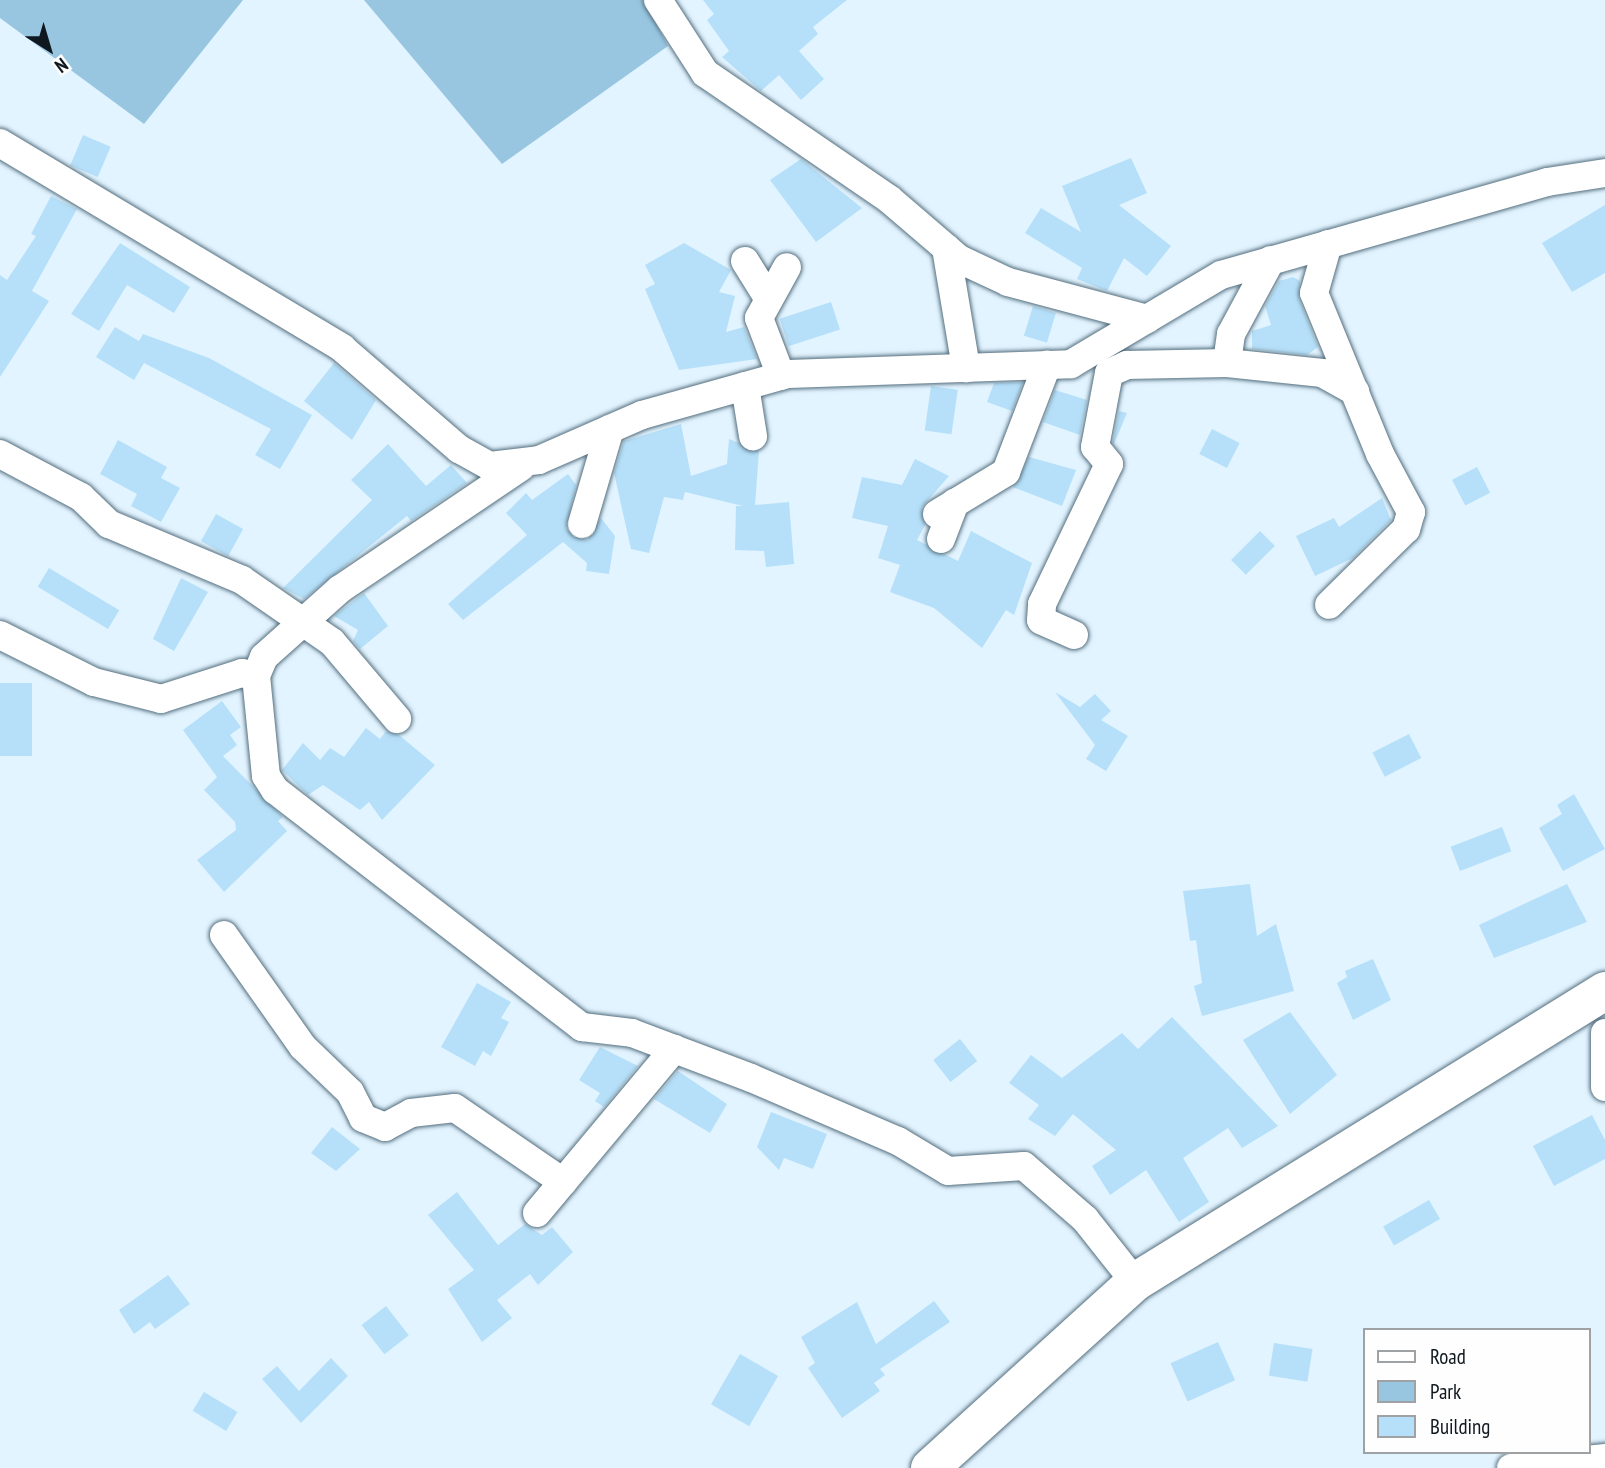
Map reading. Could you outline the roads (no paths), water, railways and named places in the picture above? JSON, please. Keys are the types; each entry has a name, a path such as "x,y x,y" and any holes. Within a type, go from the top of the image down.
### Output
{"main road":[{"path":"930,1468 1135,1282 1605,991"}],"street":[{"path":"658,0 705,73 888,199 946,248 1008,282 1147,318"},
{"path":"2,147 342,348 459,449 490,466 540,460"},
{"path":"1135,1282 1085,1219 1033,1170 991,1165 948,1171 898,1141 674,1049 632,1033 582,1027 275,790 266,776 256,676 264,657 304,622 505,473 610,429 781,376 1060,363 1147,318 1221,275 1547,182 1605,173"},
{"path":"1328,244 1314,293 1355,391 1411,512 1406,529 1329,605"},
{"path":"946,248 966,368"},
{"path":"1227,363 1231,334 1271,260"},
{"path":"745,261 768,298"},
{"path":"781,376 759,318 787,267"},
{"path":"1060,363 1109,380"},
{"path":"944,519 1006,472 1060,363"},
{"path":"1074,635 1041,620 1042,604 1109,464 1095,447 1109,373 1127,365 1227,363 1322,373 1355,391"},
{"path":"746,386 753,436"},
{"path":"582,524 610,429"},
{"path":"0,454 81,497 109,524 242,580 332,642 397,719"},
{"path":"0,635 94,682 160,699 242,673 256,676"},
{"path":"224,935 303,1047 350,1092 363,1118 385,1128 411,1113 455,1108 563,1182"},
{"path":"1605,1033 1605,1087"},
{"path":"537,1213 674,1049"},
{"path":"1511,1468 1605,1458"}]}
